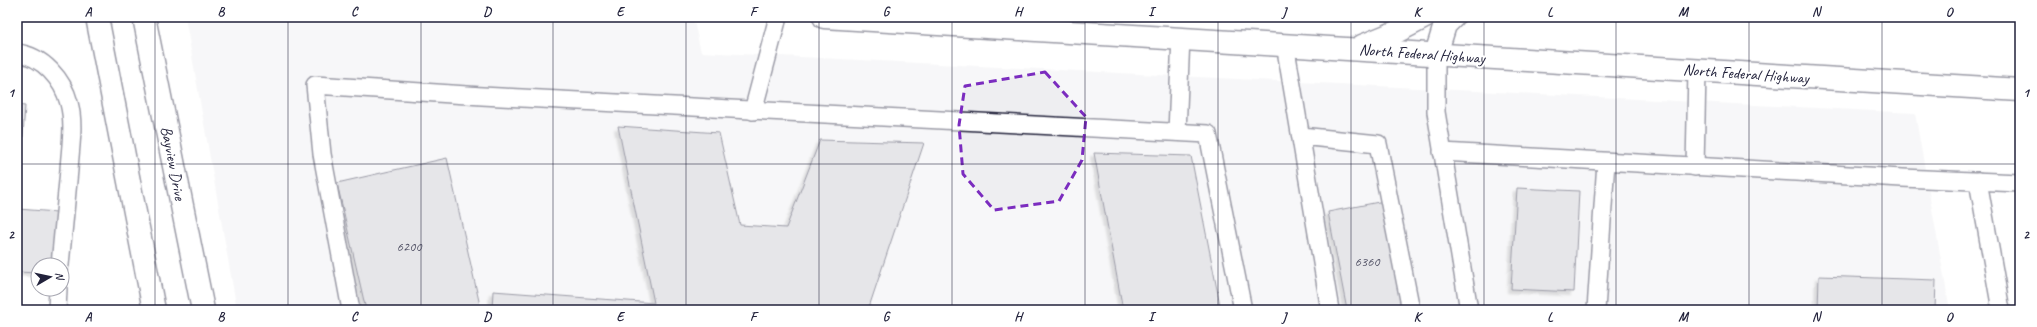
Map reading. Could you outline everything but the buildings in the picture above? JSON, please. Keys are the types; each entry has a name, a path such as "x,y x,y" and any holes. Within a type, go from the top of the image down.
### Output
{"main road":[{"path":"98,17 154,310"},
{"name":"Bayview Drive","path":"144,17 203,310"},
{"name":"North Federal Highway","path":"824,17 1181,37 2020,90"},
{"path":"1355,49 1394,33 1425,17"},
{"path":"1436,54 1445,25 1452,17"}],"lane":[{"path":"753,111 778,17"},
{"path":"1177,132 1181,37"},
{"path":"1285,44 1330,310"},
{"path":"17,53 23,54 44,64 60,80 70,103 72,128 61,257"},
{"path":"1436,54 1436,112 1469,310"},
{"path":"1695,167 1697,70"},
{"path":"351,310 322,154 315,85 753,111 1208,134 1243,310"},
{"path":"1301,136 1378,144 1411,310"},
{"path":"1442,152 1695,167 2020,183"},
{"path":"1596,310 1606,162"},
{"path":"1978,181 2001,310"},
{"path":"57,310 58,297"}],"highlighted area":[{"path":"1045,72 1086,117 1082,160 1059,201 994,210 963,174 959,125 965,86"}],"shaded area":[{"path":"185,17 693,17 701,52 1915,113 1950,310 237,310"}]}
